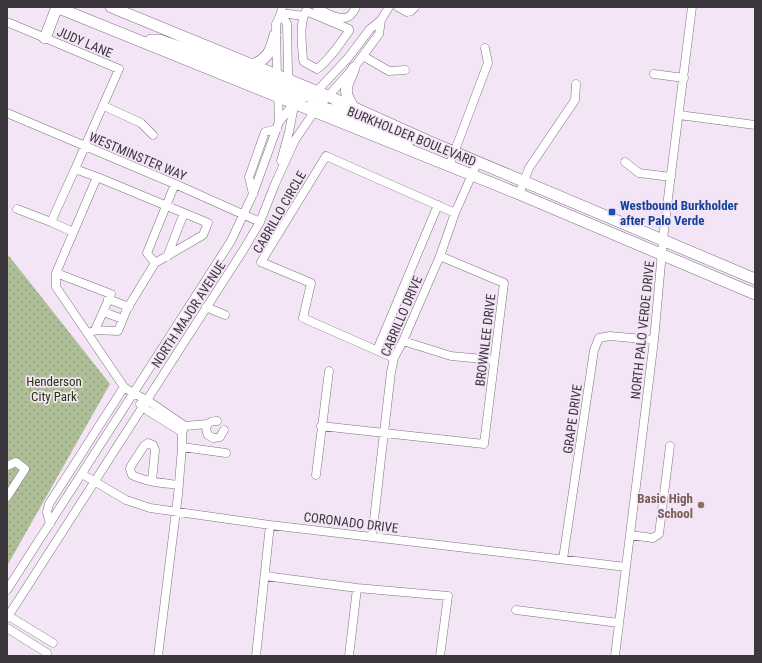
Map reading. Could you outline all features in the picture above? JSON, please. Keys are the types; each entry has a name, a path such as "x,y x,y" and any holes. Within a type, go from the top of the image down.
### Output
{"main road":[{"path":"45,38 57,7 279,98 316,109 338,111 408,139 428,141"},
{"path":"111,7 252,65 277,80"},
{"path":"252,65 267,56 281,35"},
{"path":"136,39 159,40 277,80 312,94 328,96"},
{"path":"350,63 346,91 347,98 355,108"},
{"name":"BURKHOLDER BOULEVARD","path":"328,96 428,141 524,180 663,241 755,279"},
{"name":"BURKHOLDER BOULEVARD","path":"316,109 755,294"}],"street":[{"path":"317,7 321,10 344,18 350,16 356,7"},
{"name":"NORTH MAJOR AVENUE","path":"8,616 244,249 260,222 295,140 316,109 328,96 370,29 381,20 389,7"},
{"path":"398,7 408,12 415,7"},
{"name":"NORTH PALO VERDE DRIVE","path":"615,656 654,340 663,241 692,7"},
{"path":"275,184 289,132 294,103 281,35 276,24 281,10 304,16"},
{"path":"306,10 347,28 348,32 322,65 317,69 304,62 302,35 304,16 306,10"},
{"name":"NORTH MAJOR AVENUE","path":"7,590 231,241 253,194 278,125 294,103 312,94 350,63 363,56 379,34 381,20"},
{"name":"JUDY LANE","path":"7,22 119,69 104,106 51,222"},
{"path":"281,35 302,35"},
{"path":"278,125 279,98 277,80 281,35"},
{"path":"449,166 488,64 485,48"},
{"path":"334,50 350,63"},
{"path":"363,56 389,71 405,70"},
{"path":"654,74 684,78"},
{"path":"519,194 528,168 575,100 576,84"},
{"path":"104,106 141,123 153,135"},
{"name":"WESTMINSTER WAY","path":"7,113 175,184 260,222"},
{"path":"679,116 755,125"},
{"name":"CABRILLO CIRCLE","path":"394,358 304,318 311,283 261,262 326,156 455,213"},
{"name":"CABRILLO DRIVE","path":"372,537 391,372 394,358 404,341 440,256 455,213 478,161"},
{"path":"625,162 639,173 671,177"},
{"path":"75,169 208,223 203,235 167,257 154,263 129,307 118,331 91,332"},
{"path":"96,177 56,272 55,282 58,292 91,332 124,387 147,400 167,419"},
{"path":"154,263 146,253 175,184"},
{"path":"378,350 438,205"},
{"path":"17,209 73,232"},
{"path":"167,257 184,213"},
{"name":"BROWNLEE DRIVE","path":"384,434 484,444 504,283 440,256"},
{"path":"56,272 111,294 103,312 91,332"},
{"path":"108,299 129,307"},
{"path":"206,308 225,315"},
{"path":"103,312 123,319"},
{"name":"GRAPE DRIVE","path":"563,559 596,344 599,338 610,336 654,340"},
{"path":"404,341 451,356 494,360"},
{"path":"316,475 329,371"},
{"path":"50,524 47,512 49,504 124,387"},
{"path":"133,393 142,407 184,429 217,421"},
{"path":"207,424 206,427 208,435 216,438 222,436 224,430"},
{"path":"321,426 384,434"},
{"path":"158,656 176,512 184,429"},
{"path":"215,452 216,438"},
{"path":"152,481 155,450 153,445 148,443 144,446 130,469 132,475 144,480 152,481 179,484"},
{"path":"630,535 653,538 659,534 670,446"},
{"path":"182,448 226,453"},
{"path":"7,466 16,462 25,469 7,497"},
{"name":"CORONADO DRIVE","path":"82,474 126,500 150,508 270,525 626,567"},
{"path":"256,656 270,525"},
{"path":"265,576 357,588 448,596 440,656"},
{"path":"349,656 357,588"},
{"path":"516,610 618,623"},
{"path":"8,616 53,643"},
{"path":"7,628 47,653"},
{"path":"32,643 38,633"}],"green space":[{"name":"Henderson City Park","path":"9,256 110,384 7,566 7,257"}],"place":[{"name":"Westbound Burkholder after Palo Verde","path":"612,212"},
{"name":"Basic High School","path":"701,505"}]}
